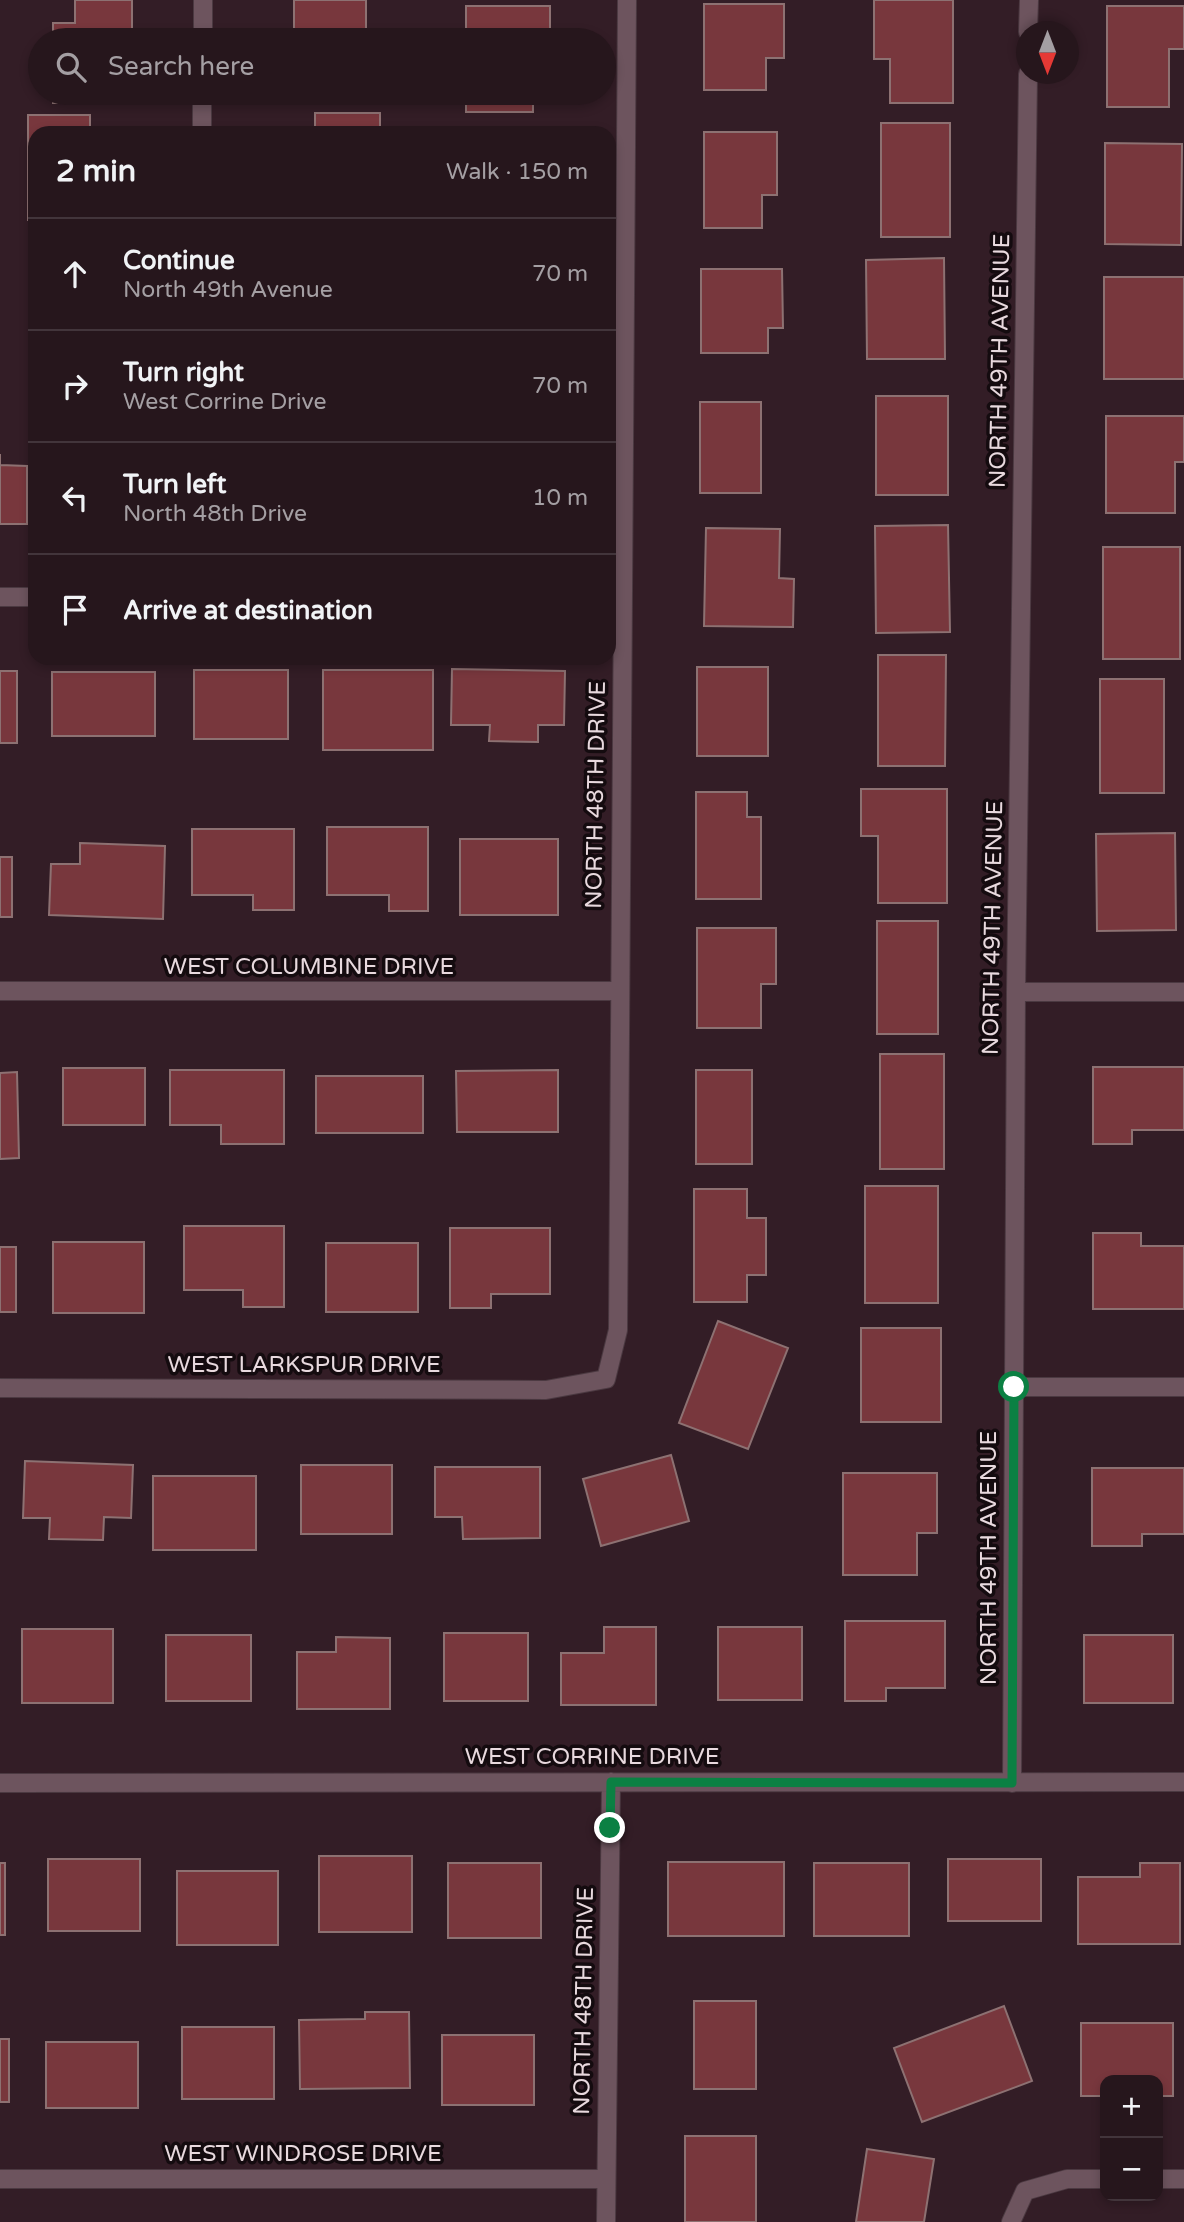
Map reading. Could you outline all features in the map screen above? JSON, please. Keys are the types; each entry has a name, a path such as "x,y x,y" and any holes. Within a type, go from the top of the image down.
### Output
{"street":[{"path":"203,0 203,28"},
{"name":"NORTH 48TH DRIVE","path":"606,1379 618,1330 616,596 627,0"},
{"path":"1028,21 1029,0"},
{"name":"NORTH 49TH AVENUE","path":"1012,1783 1016,992 1028,84"},
{"path":"202,105 202,126"},
{"path":"0,597 28,597"},
{"name":"WEST COLUMBINE DRIVE","path":"0,991 619,991"},
{"path":"1016,992 1184,992"},
{"name":"WEST LARKSPUR DRIVE","path":"0,1388 546,1390 606,1379"},
{"path":"1014,1387 1184,1387"},
{"name":"NORTH 48TH DRIVE","path":"606,2222 611,1782"},
{"name":"WEST CORRINE DRIVE","path":"0,1783 1184,1782"},
{"name":"WEST WINDROSE DRIVE","path":"0,2179 606,2179"},
{"path":"1011,2222 1025,2192 1067,2179 1100,2179"},
{"path":"1163,2179 1184,2179"}],"building":[{"path":"75,0 132,0 132,28 53,28 53,23 75,23"},
{"path":"294,0 366,0 366,28 294,28"},
{"path":"874,0 953,0 953,103 890,103 890,59 874,59"},
{"path":"704,4 784,4 784,58 766,58 766,90 704,90"},
{"path":"466,6 550,6 550,28 466,28"},
{"path":"1107,6 1184,6 1184,49 1169,49 1169,107 1107,107"},
{"path":"466,105 533,105 533,112 466,112"},
{"path":"315,113 380,113 380,126 315,126"},
{"path":"28,115 90,115 90,126 28,126"},
{"path":"881,123 950,123 950,237 881,237"},
{"path":"704,132 777,132 777,195 762,195 762,228 704,228"},
{"path":"1105,143 1182,144 1181,245 1105,244"},
{"path":"944,258 945,359 867,359 866,260"},
{"path":"701,269 782,269 783,328 768,328 768,353 701,353"},
{"path":"1104,277 1184,277 1184,379 1104,379"},
{"path":"876,396 948,396 948,495 876,495"},
{"path":"700,402 761,402 761,493 700,493"},
{"path":"1106,416 1184,416 1184,462 1175,462 1175,513 1106,513"},
{"path":"0,465 27,466 27,524 0,524"},
{"path":"948,525 950,632 876,633 875,526"},
{"path":"706,528 780,529 779,578 794,579 793,627 704,626"},
{"path":"1103,547 1180,547 1180,659 1103,659"},
{"path":"878,655 946,655 945,766 878,766"},
{"path":"697,667 768,667 768,756 697,756"},
{"path":"452,669 565,671 564,725 538,725 538,742 489,741 490,725 451,725"},
{"path":"194,670 288,670 288,739 194,739"},
{"path":"323,670 433,670 433,750 323,750"},
{"path":"0,671 17,671 17,743 0,743"},
{"path":"52,672 155,672 155,736 52,736"},
{"path":"1100,679 1164,679 1164,793 1100,793"},
{"path":"861,789 947,789 947,903 878,903 878,836 861,836"},
{"path":"696,792 747,792 747,817 761,817 761,899 696,899"},
{"path":"327,827 428,827 428,911 389,911 389,895 327,895"},
{"path":"192,829 294,829 294,910 253,910 253,895 192,895"},
{"path":"1175,833 1176,930 1097,931 1096,834"},
{"path":"460,839 558,839 558,915 460,915"},
{"path":"80,843 165,846 163,919 49,915 51,864 80,864"},
{"path":"0,857 12,857 12,917 0,917"},
{"path":"877,921 938,921 938,1034 877,1034"},
{"path":"697,928 776,928 776,984 761,984 761,1028 697,1028"},
{"path":"880,1054 944,1054 944,1169 880,1169"},
{"path":"1093,1067 1184,1067 1184,1130 1132,1130 1132,1144 1093,1144"},
{"path":"63,1068 145,1068 145,1125 63,1125"},
{"path":"170,1070 284,1070 284,1144 221,1144 221,1125 170,1125"},
{"path":"558,1070 558,1132 457,1132 456,1071"},
{"path":"696,1070 752,1070 752,1164 696,1164"},
{"path":"17,1072 19,1158 0,1159 0,1073"},
{"path":"316,1076 423,1076 423,1133 316,1133"},
{"path":"865,1186 938,1186 938,1303 865,1303"},
{"path":"694,1189 747,1189 747,1218 766,1218 766,1275 747,1275 747,1302 694,1302"},
{"path":"184,1226 284,1226 284,1307 243,1307 243,1290 184,1290"},
{"path":"450,1228 550,1228 550,1294 491,1294 491,1308 450,1308"},
{"path":"1093,1233 1141,1233 1141,1246 1184,1246 1184,1309 1093,1309"},
{"path":"53,1242 144,1242 144,1313 53,1313"},
{"path":"326,1243 418,1243 418,1312 326,1312"},
{"path":"0,1247 16,1247 16,1312 0,1312"},
{"path":"718,1321 788,1348 748,1449 679,1423"},
{"path":"861,1328 941,1328 941,1422 861,1422"},
{"path":"671,1455 689,1521 601,1546 583,1479"},
{"path":"25,1461 133,1465 131,1518 104,1517 103,1540 49,1539 50,1518 23,1518"},
{"path":"301,1465 392,1465 392,1534 301,1534"},
{"path":"435,1467 540,1467 540,1538 463,1539 462,1517 435,1517"},
{"path":"1092,1468 1184,1468 1184,1534 1142,1534 1142,1546 1092,1546"},
{"path":"843,1473 937,1473 937,1533 917,1533 917,1575 843,1575"},
{"path":"153,1476 256,1476 256,1550 153,1550"},
{"path":"845,1621 945,1621 945,1688 886,1688 886,1701 845,1701"},
{"path":"604,1627 656,1627 656,1705 561,1705 561,1653 604,1653"},
{"path":"718,1627 802,1627 802,1700 718,1700"},
{"path":"22,1629 113,1629 113,1703 22,1703"},
{"path":"444,1633 528,1633 528,1701 444,1701"},
{"path":"166,1635 251,1635 251,1701 166,1701"},
{"path":"1084,1635 1173,1635 1173,1703 1084,1703"},
{"path":"336,1637 390,1638 390,1709 297,1709 297,1652 336,1652"},
{"path":"319,1856 412,1856 412,1932 319,1932"},
{"path":"48,1859 140,1859 140,1931 48,1931"},
{"path":"948,1859 1041,1859 1041,1921 948,1921"},
{"path":"668,1862 784,1862 784,1936 668,1936"},
{"path":"0,1863 5,1863 5,1935 0,1935"},
{"path":"448,1863 541,1863 541,1938 448,1938"},
{"path":"814,1863 909,1863 909,1936 814,1936"},
{"path":"1140,1863 1180,1863 1180,1944 1078,1944 1078,1877 1140,1877"},
{"path":"177,1871 278,1871 278,1945 177,1945"},
{"path":"694,2001 756,2001 756,2089 694,2089"},
{"path":"1004,2006 1032,2081 922,2122 894,2048"},
{"path":"365,2012 409,2012 410,2088 300,2089 299,2020 365,2019"},
{"path":"1081,2023 1173,2023 1173,2096 1163,2096 1163,2075 1100,2075 1100,2096 1081,2096"},
{"path":"182,2027 274,2027 274,2099 182,2099"},
{"path":"442,2035 534,2035 534,2105 442,2105"},
{"path":"0,2039 9,2039 9,2102 0,2102"},
{"path":"46,2042 138,2042 138,2108 46,2108"},
{"path":"685,2136 756,2136 756,2222 685,2222"},
{"path":"867,2149 934,2159 924,2222 856,2222"}],"route":[{"path":"610,1828 611,1782 1012,1783 1014,1387"}]}
